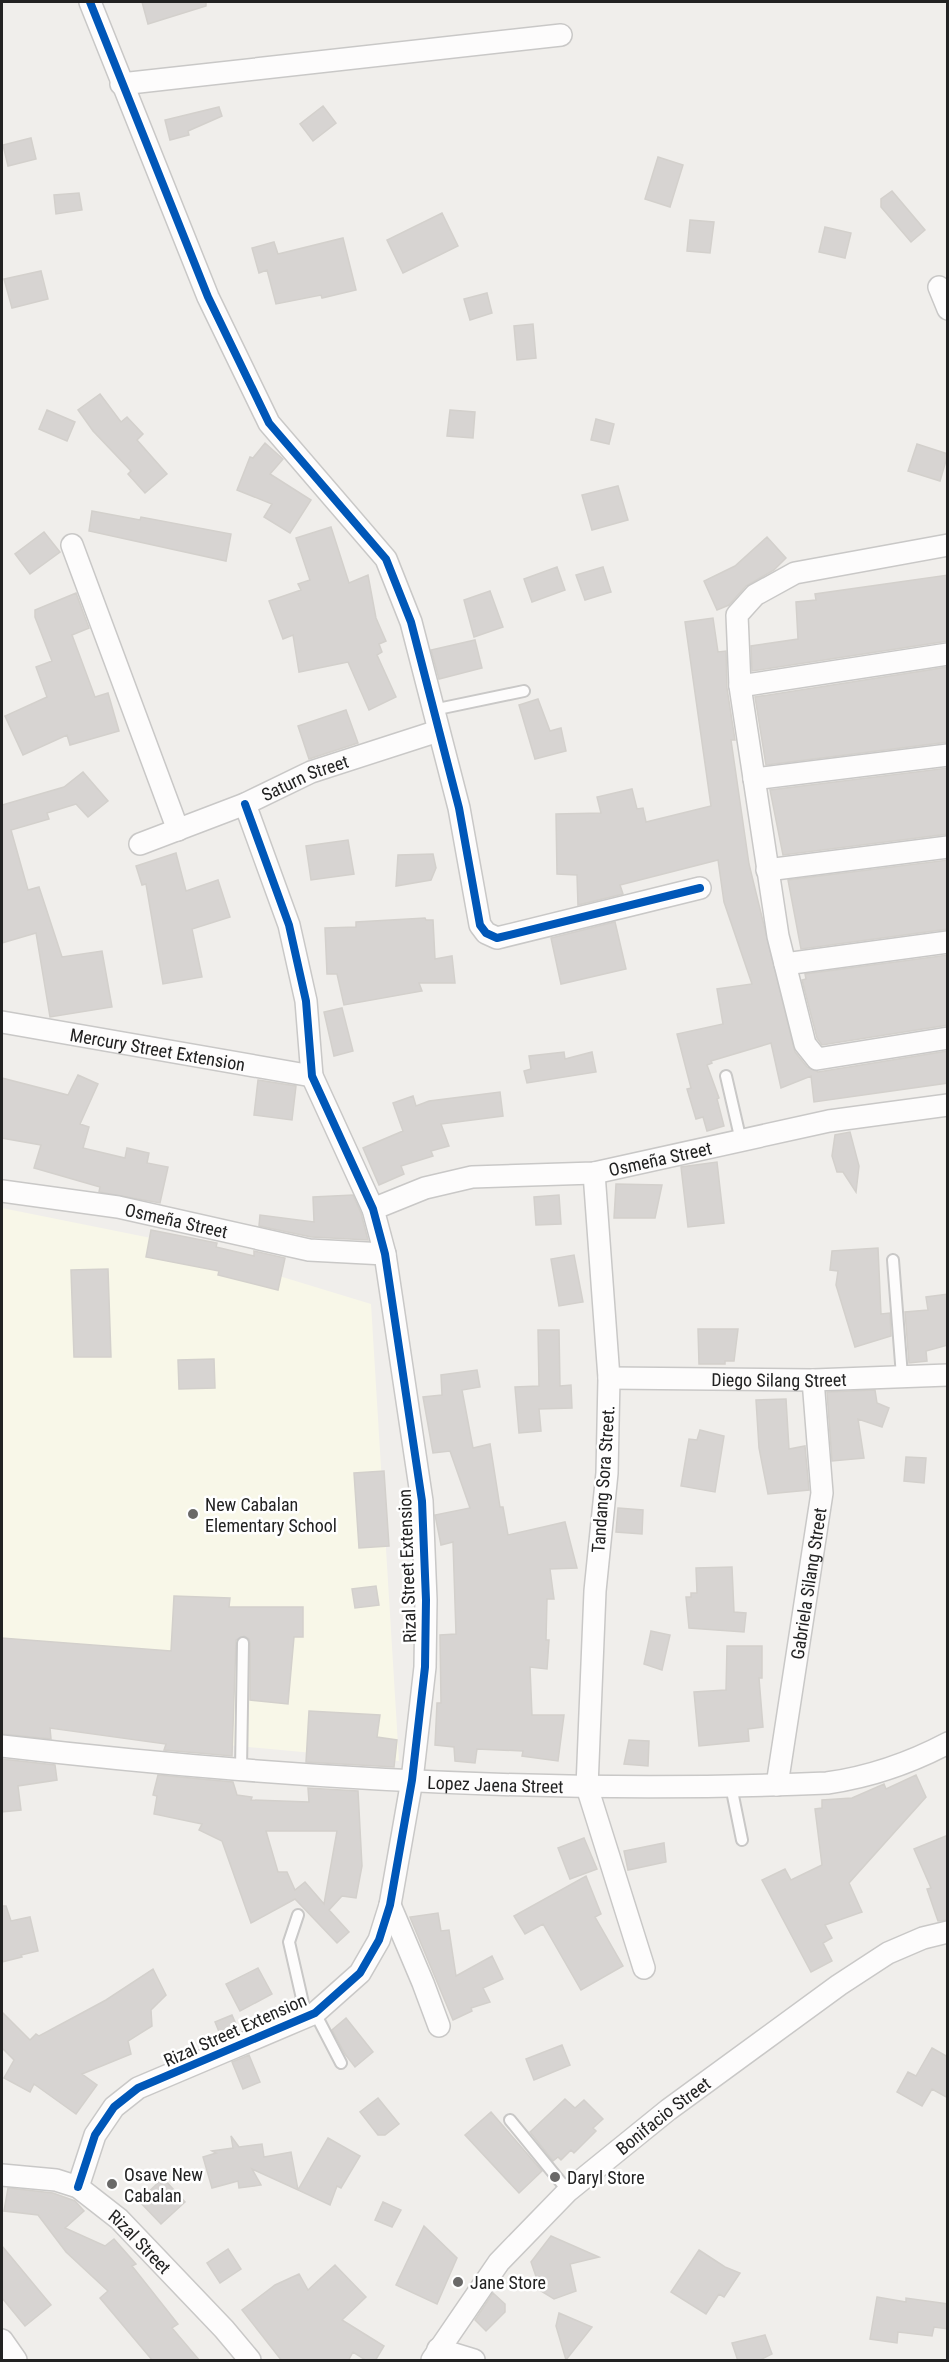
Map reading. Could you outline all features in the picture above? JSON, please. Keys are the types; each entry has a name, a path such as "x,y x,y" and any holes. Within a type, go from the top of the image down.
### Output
{"street":[{"path":"90,2 208,297 269,423 386,559 411,622 459,808 480,925 486,933 497,938 700,888"},
{"path":"121,84 561,35"},
{"path":"939,287 948,309"},
{"path":"948,544 795,573 754,595 737,615 740,686 778,936 805,1044 817,1059 948,1038"},
{"path":"72,545 178,830"},
{"path":"740,686 948,654"},
{"name":"Saturn Street","path":"140,844 246,804 311,772 438,732"},
{"path":"754,779 948,755"},
{"name":"Rizal Street Extension","path":"78,2187 95,2135 114,2107 138,2088 310,2014 360,1973 379,1940 390,1905 412,1780 425,1667 426,1600 422,1501 385,1254 373,1209 312,1076 306,1001 289,925 246,804"},
{"path":"768,870 948,847"},
{"path":"785,964 948,942"},
{"name":"Mercury Street Extension","path":"2,1022 312,1076"},
{"name":"Osmeña Street","path":"373,1209 425,1188 472,1177 594,1173 829,1121 948,1105"},
{"name":"Tandang Sora Street.","path":"594,1173 609,1378 607,1473 595,1591 587,1786 644,1968"},
{"name":"Osmeña Street","path":"2,1191 118,1207 309,1250 385,1254"},
{"name":"Diego Silang Street","path":"609,1378 813,1380 948,1375"},
{"name":"Gabriela Silang Street","path":"777,1785 822,1493 813,1380"},
{"name":"Lopez Jaena Street","path":"2,1746 241,1769 412,1780 587,1786 731,1786 827,1783 857,1779 886,1770 948,1743"},
{"path":"390,1905 439,2026"},
{"name":"Bonifacio Street","path":"435,2355 499,2262 568,2191 668,2110 839,1985 888,1953 923,1938 948,1932"},
{"name":"Rizal Street","path":"2,2175 56,2180 78,2187 119,2219 224,2329 250,2361"},
{"path":"2,2340 16,2361"},
{"path":"435,2355 474,2361"}],"lane":[{"path":"433,710 524,691"},
{"path":"726,1076 741,1141"},
{"path":"893,1260 902,1376"},
{"path":"241,1769 243,1643"},
{"path":"731,1786 742,1840"},
{"path":"298,1915 290,1942 310,2014 341,2063"},
{"path":"510,2120 568,2191"}],"shaded area":[{"name":"New Cabalan Elementary School","path":"2,1208 161,1240 371,1304 399,1761 2,1724"}],"building":[{"path":"142,2 206,2 206,6 148,24"},
{"path":"323,106 336,123 313,141 300,124"},
{"path":"219,107 222,116 188,131 189,135 170,140 165,120"},
{"path":"31,138 36,159 8,166 3,145"},
{"path":"658,157 683,165 670,207 645,199"},
{"path":"892,191 925,230 911,242 881,207 881,199"},
{"path":"79,193 82,210 56,214 54,195"},
{"path":"442,213 458,246 403,273 387,240"},
{"path":"690,220 714,222 710,253 687,251"},
{"path":"825,227 851,233 845,258 819,252"},
{"path":"343,238 356,290 322,298 321,295 276,304 267,270 259,273 252,248 274,242 278,254"},
{"path":"41,271 48,299 12,308 4,279"},
{"path":"487,293 492,313 470,320 464,299"},
{"path":"533,324 536,358 517,360 514,326"},
{"path":"100,394 121,422 127,417 143,434 137,440 167,474 145,493 128,474 131,471 93,431 78,410"},
{"path":"47,410 75,422 67,441 39,429"},
{"path":"450,410 475,412 473,438 447,436"},
{"path":"596,419 614,424 609,444 591,440"},
{"path":"265,443 283,459 270,474 311,500 290,533 264,517 272,504 237,490 250,457 253,458"},
{"path":"917,444 948,454 940,481 908,471"},
{"path":"618,486 628,520 592,530 582,495"},
{"path":"92,511 140,520 141,517 231,534 226,561 89,531"},
{"path":"331,527 349,583 368,575 376,618 386,641 379,644 382,652 377,655 396,697 369,710 348,662 299,672 293,635 283,639 269,601 301,590 298,584 310,580 296,538"},
{"path":"44,532 60,552 30,574 15,554"},
{"path":"767,537 786,558 774,570 746,586 729,605 717,610 704,581 735,566"},
{"path":"557,567 565,590 532,602 524,579"},
{"path":"603,567 611,592 585,600 576,575"},
{"path":"948,575 948,641 752,671 751,646 798,639 796,602 816,600 815,594"},
{"path":"490,591 503,627 474,637 464,600"},
{"path":"76,593 89,628 72,635 95,697 108,693 119,731 70,745 67,735 23,755 5,716 47,697 36,667 52,661 35,617 35,610"},
{"path":"713,618 718,652 726,651 727,688 735,740 731,740 749,864 795,1052 807,1067 818,1072 948,1051 948,1083 814,1102 811,1076 781,1088 771,1043 711,1061 712,1063 707,1065 719,1098 717,1099 724,1126 707,1131 703,1117 696,1119 687,1089 691,1088 677,1034 723,1024 717,989 752,984 724,902 718,860 620,885 623,894 578,905 577,875 557,874 556,814 601,813 597,797 632,789 637,809 643,808 646,822 711,806 685,622"},
{"path":"475,640 482,668 439,679 431,650"},
{"path":"948,667 948,742 766,765 755,697"},
{"path":"538,699 550,731 561,728 566,751 535,759 519,705"},
{"path":"346,710 358,743 309,759 298,726"},
{"path":"948,768 948,834 783,855 770,790"},
{"path":"83,772 108,801 88,817 76,804 47,813 49,819 11,830 28,890 39,887 62,957 102,951 112,1007 50,1017 36,933 2,943 2,805 64,787"},
{"path":"348,840 354,874 311,880 306,846"},
{"path":"176,853 186,891 218,880 230,917 192,929 202,977 163,984 146,884 142,885 136,866"},
{"path":"433,854 436,868 431,880 396,886 398,855"},
{"path":"948,860 948,929 801,949 788,880"},
{"path":"425,918 433,920 435,959 452,956 455,983 419,983 422,991 344,1005 337,974 327,974 325,928 356,927 356,922"},
{"path":"615,922 626,969 561,984 551,938"},
{"path":"948,955 948,1025 822,1045 817,1038 802,980 806,979 805,974"},
{"path":"342,1008 353,1051 334,1056 324,1012"},
{"path":"564,1052 565,1059 592,1052 596,1072 527,1083 524,1071 531,1069 529,1056"},
{"path":"78,1075 98,1084 80,1124 89,1127 83,1148 125,1158 127,1148 149,1153 147,1163 168,1167 160,1203 99,1192 100,1187 34,1168 41,1145 2,1138 2,1078 68,1095"},
{"path":"258,1080 296,1086 292,1120 254,1115"},
{"path":"500,1092 503,1116 441,1124 449,1146 431,1151 433,1156 401,1166 404,1174 379,1185 363,1148 403,1131 393,1103 413,1096 416,1106 429,1101"},
{"path":"850,1132 859,1166 856,1192 843,1172 837,1172 832,1156 835,1135"},
{"path":"717,1162 724,1223 688,1227 681,1167"},
{"path":"616,1184 662,1185 655,1218 614,1218"},
{"path":"353,1195 361,1213 368,1240 311,1237 259,1226 260,1215 314,1222 313,1197"},
{"path":"559,1195 561,1224 536,1225 534,1197"},
{"path":"151,1230 217,1243 216,1247 254,1256 254,1251 285,1258 278,1290 218,1275 219,1271 146,1257"},
{"path":"878,1248 881,1314 890,1313 891,1336 855,1347 836,1285 838,1271 830,1270 832,1251"},
{"path":"574,1255 583,1302 559,1306 551,1259"},
{"path":"108,1269 111,1357 74,1357 71,1270"},
{"path":"948,1294 948,1345 926,1351 927,1361 909,1363 905,1312 928,1310 926,1297"},
{"path":"698,1329 738,1329 734,1361 725,1361 725,1364 699,1364"},
{"path":"538,1330 559,1330 560,1386 571,1385 572,1408 539,1409 541,1431 519,1433 515,1387 539,1386"},
{"path":"214,1359 215,1388 179,1389 178,1360"},
{"path":"477,1370 480,1387 462,1390 473,1448 490,1444 500,1507 503,1507 508,1535 565,1522 577,1568 550,1569 554,1599 547,1599 546,1640 549,1640 547,1669 530,1667 532,1715 564,1715 558,1761 522,1756 523,1751 477,1749 475,1763 455,1761 454,1747 435,1745 437,1703 441,1703 440,1635 456,1634 453,1542 441,1545 435,1515 470,1508 450,1451 433,1453 423,1397 442,1395 441,1375"},
{"path":"875,1390 877,1403 889,1408 882,1427 858,1419 864,1458 832,1461 827,1392"},
{"path":"786,1399 789,1449 805,1446 809,1490 768,1494 759,1448 756,1400"},
{"path":"700,1430 724,1436 715,1492 681,1486 689,1439 697,1440"},
{"path":"906,1457 926,1458 924,1483 904,1481"},
{"path":"384,1471 389,1546 359,1548 354,1473"},
{"path":"618,1508 643,1510 642,1534 616,1532"},
{"path":"732,1567 734,1612 746,1613 744,1632 689,1628 686,1597 691,1597 691,1593 697,1593 696,1568"},
{"path":"376,1586 379,1605 355,1608 352,1589"},
{"path":"174,1596 230,1598 229,1607 303,1607 303,1637 294,1637 288,1704 250,1700 250,1643 249,1639 244,1636 236,1640 232,1756 164,1750 166,1744 50,1728 51,1739 2,1734 2,1638 171,1651"},
{"path":"651,1631 670,1635 662,1670 644,1664"},
{"path":"727,1646 762,1646 762,1678 759,1678 763,1727 748,1729 749,1741 699,1746 694,1692 726,1690"},
{"path":"309,1711 380,1715 377,1737 397,1740 394,1767 306,1762"},
{"path":"629,1740 649,1741 648,1766 624,1764"},
{"path":"2,1759 55,1765 57,1780 18,1786 21,1810 2,1812"},
{"path":"158,1775 233,1782 237,1795 252,1797 251,1800 309,1802 308,1788 358,1791 362,1866 356,1898 342,1896 329,1910 349,1932 337,1943 295,1899 251,1923 222,1841 199,1830 202,1824 154,1814 157,1796 153,1795","holes":["266,1831 337,1831 324,1904 305,1882 295,1890 287,1872 278,1872"]},
{"path":"916,1775 926,1797 849,1883 862,1912 825,1925 832,1938 823,1943 832,1961 811,1972 762,1880 785,1869 791,1880 822,1865 815,1809 822,1808 822,1800 852,1798 884,1784 886,1789"},
{"path":"948,1835 948,1920 938,1921 927,1889 931,1888 914,1849"},
{"path":"584,1838 597,1869 570,1879 558,1848"},
{"path":"664,1843 666,1862 628,1870 624,1851"},
{"path":"586,1876 601,1914 595,1917 623,1966 581,1990 543,1924 525,1934 514,1916"},
{"path":"2,1906 6,1906 11,1921 30,1917 38,1951 2,1962"},
{"path":"438,1913 441,1931 449,1930 456,1976 492,1956 503,1979 483,1988 490,2002 471,2008 472,2011 453,2020 410,1917"},
{"path":"258,1968 272,1994 240,2011 226,1984"},
{"path":"153,1969 166,1995 151,2010 152,2026 128,2041 131,2054 82,2074 97,2085 76,2114 34,2084 30,2092 4,2078 14,2060 2,2048 2,2012 30,2040 36,2034 39,2036 106,2000"},
{"path":"232,2015 239,2031 222,2039 215,2022"},
{"path":"346,2018 373,2052 355,2067 332,2030"},
{"path":"562,2045 570,2065 534,2080 526,2059"},
{"path":"932,2048 948,2057 948,2098 932,2089 922,2106 897,2092 908,2072 916,2076"},
{"path":"249,2055 260,2082 243,2089 232,2062"},
{"path":"378,2098 399,2124 385,2135 378,2135 360,2112"},
{"path":"565,2099 575,2108 584,2100 603,2119 593,2128 596,2131 574,2153 571,2150 561,2160 558,2157 553,2161 530,2132"},
{"path":"491,2112 542,2171 519,2193 465,2135"},
{"path":"231,2136 239,2147 262,2144 264,2157 291,2152 298,2190 252,2169 261,2185 239,2188 238,2181 212,2188 203,2157 216,2153 212,2151 233,2148"},
{"path":"328,2138 360,2156 341,2188 337,2186 330,2205 298,2190"},
{"path":"163,2178 185,2202 161,2224 139,2201"},
{"path":"8,2188 53,2193 75,2201 84,2211 65,2228 105,2246 114,2239 136,2264 132,2266 178,2324 172,2328 200,2361 153,2361 100,2298 108,2291 66,2252 38,2215 4,2211"},
{"path":"383,2202 401,2210 392,2227 375,2220"},
{"path":"424,2226 457,2258 437,2304 396,2285"},
{"path":"551,2236 599,2257 570,2264 576,2291 554,2299 541,2291 531,2262"},
{"path":"2,2246 51,2305 25,2326 2,2298"},
{"path":"228,2249 241,2269 220,2283 207,2263"},
{"path":"699,2250 725,2267 740,2273 724,2297 719,2294 706,2314 671,2292"},
{"path":"335,2265 366,2297 342,2320 384,2346 375,2361 367,2361 353,2352 348,2361 282,2361 242,2310 275,2285 299,2274 308,2290"},
{"path":"493,2293 505,2304 505,2312 486,2331 475,2320"},
{"path":"877,2297 906,2302 906,2298 948,2304 948,2329 934,2327 932,2336 898,2332 897,2343 870,2339"},
{"path":"559,2313 592,2327 566,2360 556,2326"},
{"path":"765,2335 772,2354 758,2361 738,2361 732,2343"}],"cycle path":[{"path":"90,2 208,297 269,423 386,559 411,622 459,808 480,925 486,933 497,938 700,888"},
{"path":"78,2187 95,2135 114,2107 138,2088 315,2013 360,1973 379,1940 390,1905 412,1780 425,1667 426,1600 422,1501 385,1254 373,1209 312,1076 306,1001 289,925 245,804"}],"place":[{"name":"New Cabalan Elementary School","path":"193,1514"},
{"name":"Daryl Store","path":"555,2177"},
{"name":"Osave New Cabalan","path":"112,2184"},
{"name":"Jane Store","path":"458,2282"}]}
